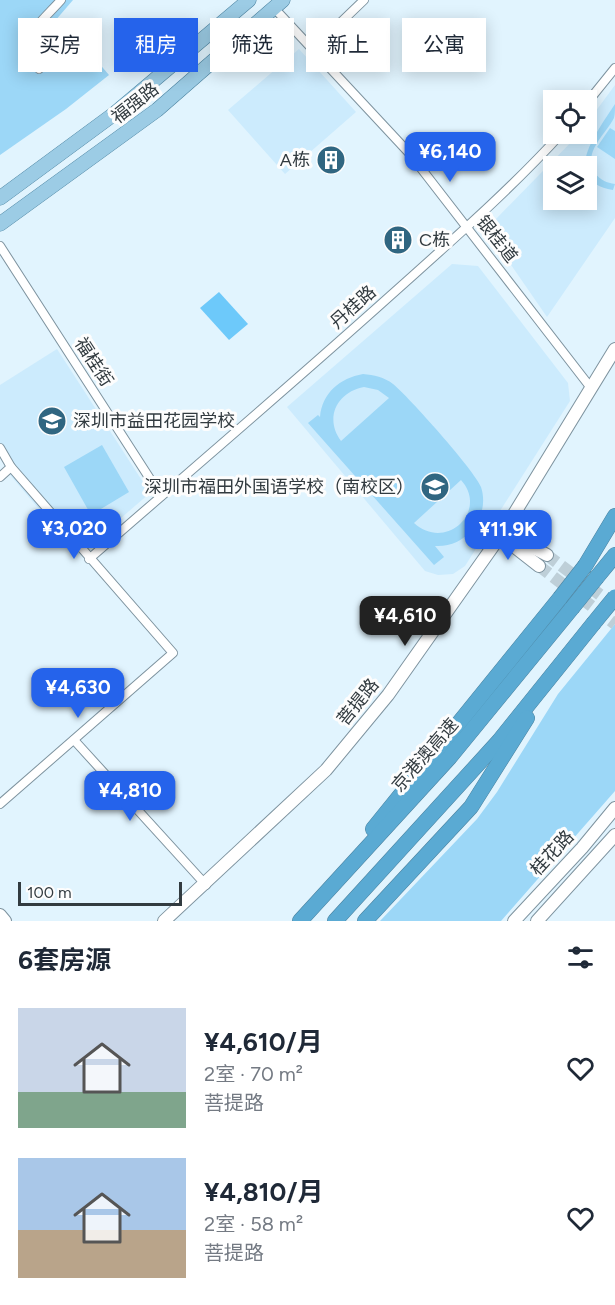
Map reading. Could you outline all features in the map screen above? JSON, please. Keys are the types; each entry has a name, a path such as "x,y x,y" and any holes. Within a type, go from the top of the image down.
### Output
{"highway":[{"path":"566,603 615,516"},
{"path":"300,921 318,902 406,785 566,603 597,577 615,555"},
{"path":"335,921 499,741 615,597"},
{"path":"365,921 471,807 554,673"}],"main road":[{"name":"福强路","path":"0,198 114,114 249,0"},
{"name":"福强路","path":"0,225 157,110 279,4"}],"street":[{"path":"45,18 61,0"},
{"path":"345,18 364,0"},
{"name":"银桂道","path":"279,4 306,40"},
{"path":"597,90 615,68"},
{"name":"银桂道","path":"335,72 390,131 591,387"},
{"name":"丹桂路","path":"90,559 270,403 467,227 551,144"},
{"name":"福桂街","path":"0,246 161,496"},
{"name":"菩提路","path":"164,921 206,885 326,770 388,695 503,532 615,349"},
{"path":"0,448 11,467 173,653 0,804"},
{"path":"0,477 11,467"},
{"path":"503,532 547,555"},
{"path":"503,532 516,548 539,566"},
{"path":"74,740 206,885"},
{"name":"桂花路","path":"514,921 582,848 615,808"},
{"name":"桂花路","path":"537,921 615,835"},
{"path":"0,915 5,921"}],"shaded area":[{"path":"0,0 73,0 58,18 18,18 18,72 102,72 102,67 109,75 66,109 0,155"},
{"path":"299,49 306,57 306,72 320,72 356,112 285,174 228,110 272,72 294,72 294,53"},
{"path":"615,85 615,218 547,317 491,236 494,221 543,171 543,210 597,210 597,156 558,156 569,144 597,144 597,109"},
{"path":"615,104 614,118 597,143 597,132"},
{"path":"610,128 615,131 615,159 597,147"},
{"path":"590,144 596,144 592,156 587,156"},
{"path":"597,176 604,181 615,184 613,190 597,185"},
{"name":"深圳市福田外国语学校（南校区）","path":"452,264 478,266 568,383 570,401 465,566 453,574 438,575 425,571 287,407"},
{"path":"219,292 248,324 229,340 200,308"},
{"name":"深圳市益田花园学校","path":"57,349 150,493 78,555 11,476 0,457 0,385"},
{"path":"363,374 375,376 393,384 440,434 481,487 483,504 481,515 475,525 460,540 435,546 444,557 434,565 308,423 318,415 320,417 324,401 334,388","holes":["364,387 378,390 389,398 341,441 334,424 336,407 347,394","461,480 468,492 470,504 467,515 460,524 439,533 426,531 414,523"]},
{"path":"102,445 129,492 91,515 64,467"},
{"path":"615,624 615,791 501,921 380,921 477,819 497,792 558,694"}],"tunnel":[{"path":"547,555 615,606"},
{"path":"539,566 615,624"}],"place":[{"name":"A栋","path":"331,160"},
{"name":"C栋","path":"398,240"},
{"name":"深圳市益田花园学校","path":"52,421"},
{"name":"深圳市福田外国语学校（南校区）","path":"435,487"}]}
